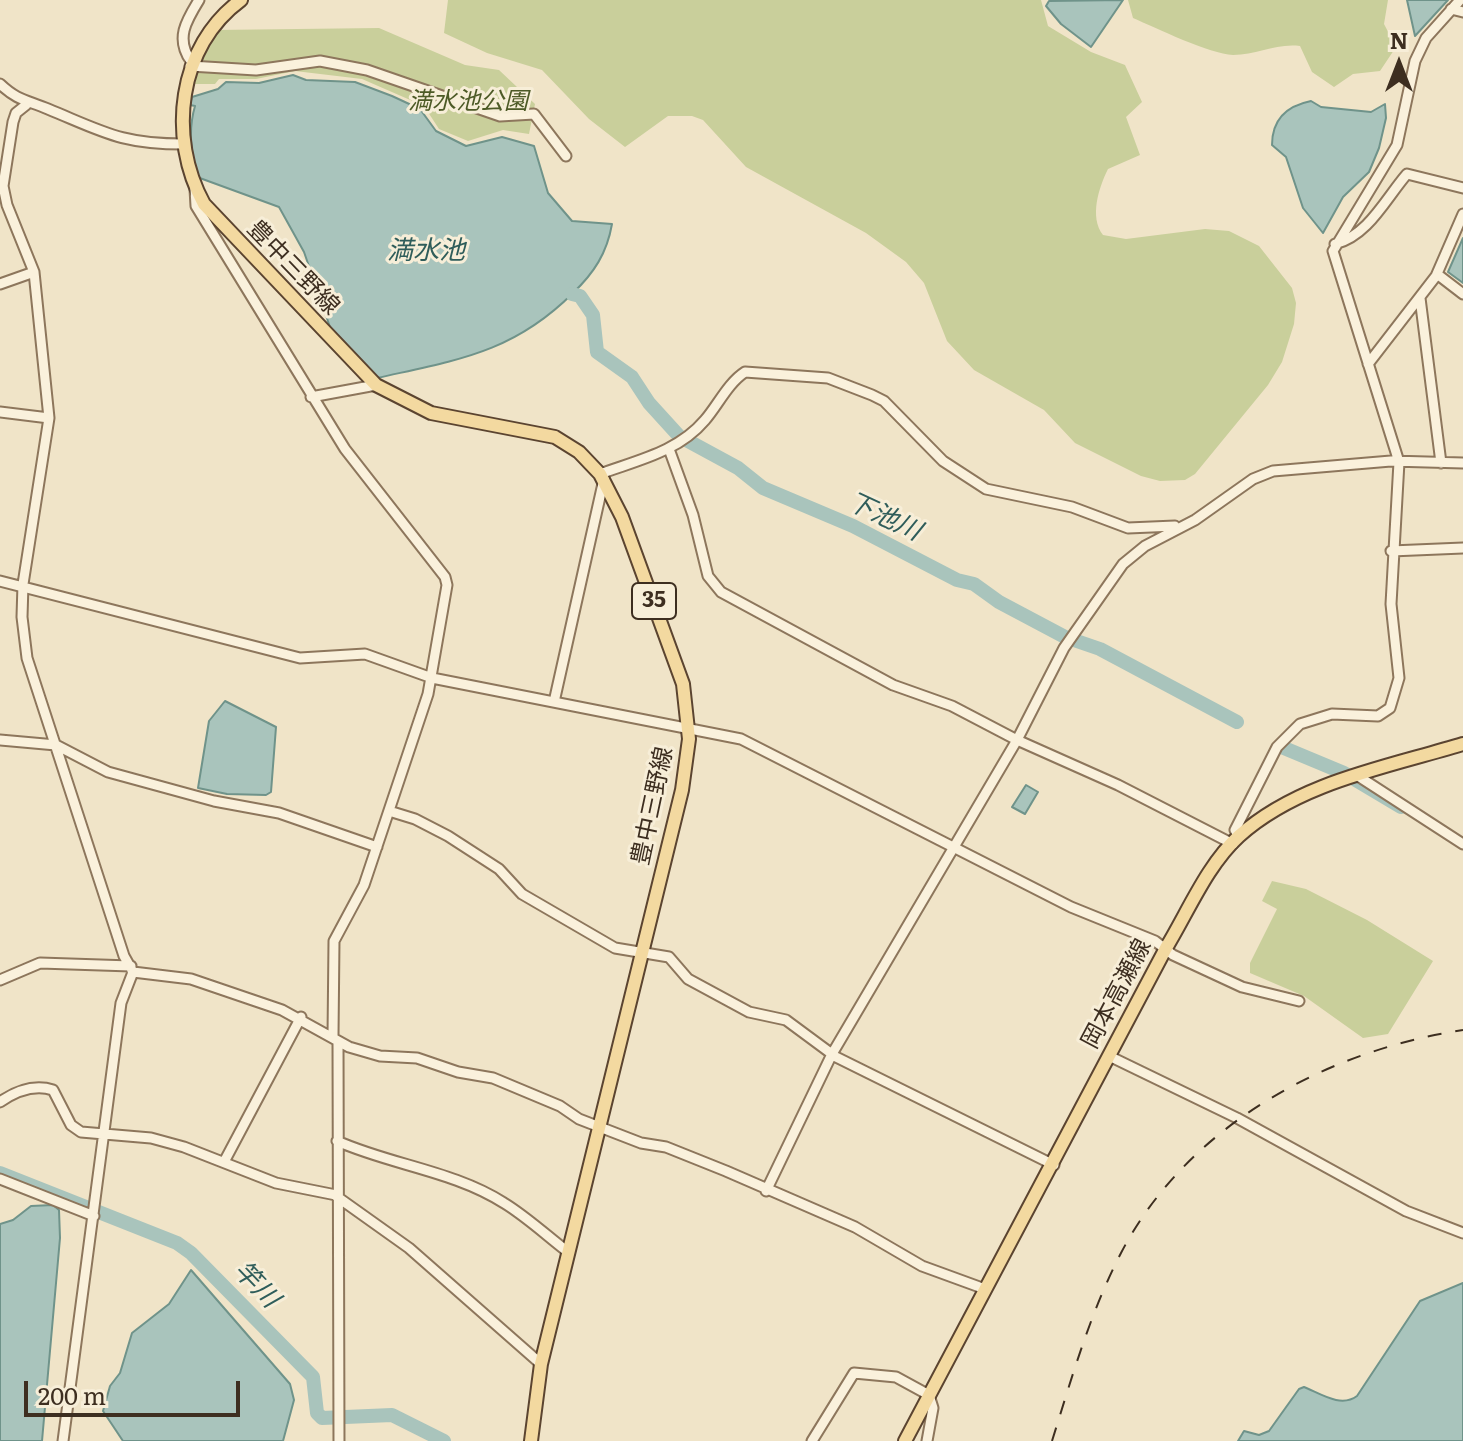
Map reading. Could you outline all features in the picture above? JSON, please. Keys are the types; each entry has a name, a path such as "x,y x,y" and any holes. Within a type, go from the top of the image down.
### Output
{"main road":[{"name":"豊中三野線","path":"241,0 211,26 191,64 184,144 195,189 215,218 376,385 431,413 555,437 579,452 602,476 622,517 678,665 689,727 682,790 541,1364 531,1441"},
{"name":"岡本高瀬線","path":"905,1441 1054,1165 1166,948 1196,897 1236,840 1278,809 1353,778 1463,744"}],"street":[{"path":"199,0 183,26 183,44 191,64 256,70 320,61 367,70 500,116 534,114 566,156"},
{"path":"1236,840 1235,830 1277,747 1300,724 1332,714 1368,718 1390,708 1399,678 1391,604 1391,551 1399,462 1333,261 1335,244 1397,145 1415,61 1426,38 1460,0"},
{"path":"1451,9 1463,12"},
{"path":"0,84 26,105"},
{"path":"63,1441 121,1003 132,969 124,956 27,658 22,617 23,584 49,418 34,272 7,205 3,186 13,122 16,113 26,105 37,105 132,142 184,144"},
{"path":"1335,244 1351,238 1368,223 1407,174 1463,188"},
{"path":"195,189 196,206 311,397 345,449 445,577 448,595 432,678 389,811 364,885 334,941 339,1441"},
{"path":"1368,364 1437,274 1463,214"},
{"path":"0,284 34,272"},
{"path":"1437,274 1463,294"},
{"path":"1420,298 1441,463"},
{"path":"554,702 602,476 669,449 704,421 736,378 745,372 828,378 884,401 943,461 986,489 1072,507 1128,528 1178,526"},
{"path":"311,397 376,385"},
{"path":"0,412 49,418"},
{"path":"669,449 693,515 708,576 721,592 893,685 952,706 1017,740 1236,840"},
{"path":"766,1191 832,1054 1017,740 1064,648 1123,564 1178,526 1195,520 1253,479 1273,471 1399,462 1463,463"},
{"path":"1391,551 1463,548"},
{"path":"0,581 23,584 53,597 300,658 365,654 432,678 741,739 1071,907 1166,948 1242,987 1299,1001"},
{"path":"0,740 56,745 108,772 214,801 279,813 377,847"},
{"path":"1353,778 1463,844"},
{"path":"389,811 415,819 448,836 499,869 522,894 615,948 669,957 688,979 749,1012 786,1020 832,1054 1054,1165"},
{"path":"0,980 40,963 132,969 191,979 301,1017 335,1039 380,1056 417,1058 458,1072 493,1078 599,1127 641,1143 666,1147 855,1227 922,1266 985,1289"},
{"path":"224,1162 301,1017"},
{"path":"1109,1056 1237,1118 1406,1211 1463,1233"},
{"path":"0,1102 27,1088 53,1090 71,1125 81,1132 151,1138 276,1183 336,1196 409,1248 541,1364"},
{"path":"337,1141 377,1159 438,1174 504,1203 568,1252"},
{"path":"0,1179 94,1216"},
{"path":"812,1441 854,1373 896,1377 929,1395"},
{"name":"岡本高瀬線","path":"927,1441 933,1408 929,1395"}],"green space":[{"path":"448,0 1041,0 1048,26 1091,52 1125,65 1142,102 1126,117 1140,155 1108,169 1101,184 1096,211 1103,235 1126,239 1205,229 1229,231 1259,246 1292,288 1296,303 1294,324 1282,362 1268,385 1195,474 1185,480 1160,481 1141,476 1075,443 1044,410 974,370 947,341 924,283 906,262 866,233 746,167 703,120 692,116 668,116 625,147 589,119 542,70 487,53 444,33"},
{"path":"1128,0 1388,0 1384,24 1396,47 1380,71 1353,74 1334,87 1312,72 1300,46 1223,54 1133,18"},
{"name":"満水池公園","path":"379,28 465,65 499,70 535,104 529,134 503,130 468,141 439,129 424,106 362,79 295,71 256,79 219,79 215,84 195,84 202,49 215,30"},
{"path":"1272,881 1306,889 1367,920 1433,961 1388,1034 1363,1038 1304,996 1250,973 1250,963 1277,909 1262,901"}],"water":[{"path":"1123,0 1091,47 1061,24 1046,6 1049,1"},
{"path":"1407,0 1448,0 1415,36"},
{"name":"満水池","path":"293,75 306,80 355,82 392,96 420,109 436,131 466,146 502,137 534,146 548,193 572,221 612,224 607,244 593,270 551,313 506,342 433,366 377,378 331,330 304,252 279,207 197,177 191,142 195,106 190,105 192,97 218,89 226,82 259,83"},
{"path":"1311,101 1321,107 1371,112 1385,104 1386,118 1379,148 1369,172 1343,197 1323,233 1303,208 1286,157 1272,145 1275,128 1282,116 1294,106"},
{"path":"1463,238 1463,283 1448,272"},
{"path":"225,701 276,727 271,792 266,795 227,794 198,788 209,721"},
{"path":"1026,785 1038,792 1025,814 1012,807"},
{"path":"53,1205 59,1210 60,1238 42,1441 0,1441 0,1224 13,1220 31,1206"},
{"path":"191,1270 290,1384 294,1400 283,1441 123,1441 103,1411 110,1386 120,1373 132,1333 169,1304"},
{"path":"1463,1283 1463,1441 1238,1441 1244,1431 1259,1435 1269,1431 1299,1389 1304,1387 1338,1400 1357,1396 1420,1301"}],"waterway":[{"name":"下池川","path":"572,294 580,296 593,315 597,352 632,377 649,403 679,436 738,468 763,488 853,526 957,580 974,584 999,602 1065,637 1100,649 1237,722"},
{"name":"下池川","path":"1284,748 1344,773 1401,807"},
{"name":"竿川","path":"0,1173 177,1243 191,1253 313,1377 317,1413 322,1418 392,1415 444,1441"}],"railway":[{"path":"1052,1441 1082,1346 1121,1253 1149,1208 1183,1168 1222,1132 1265,1102 1312,1076 1411,1040 1463,1030"}]}
